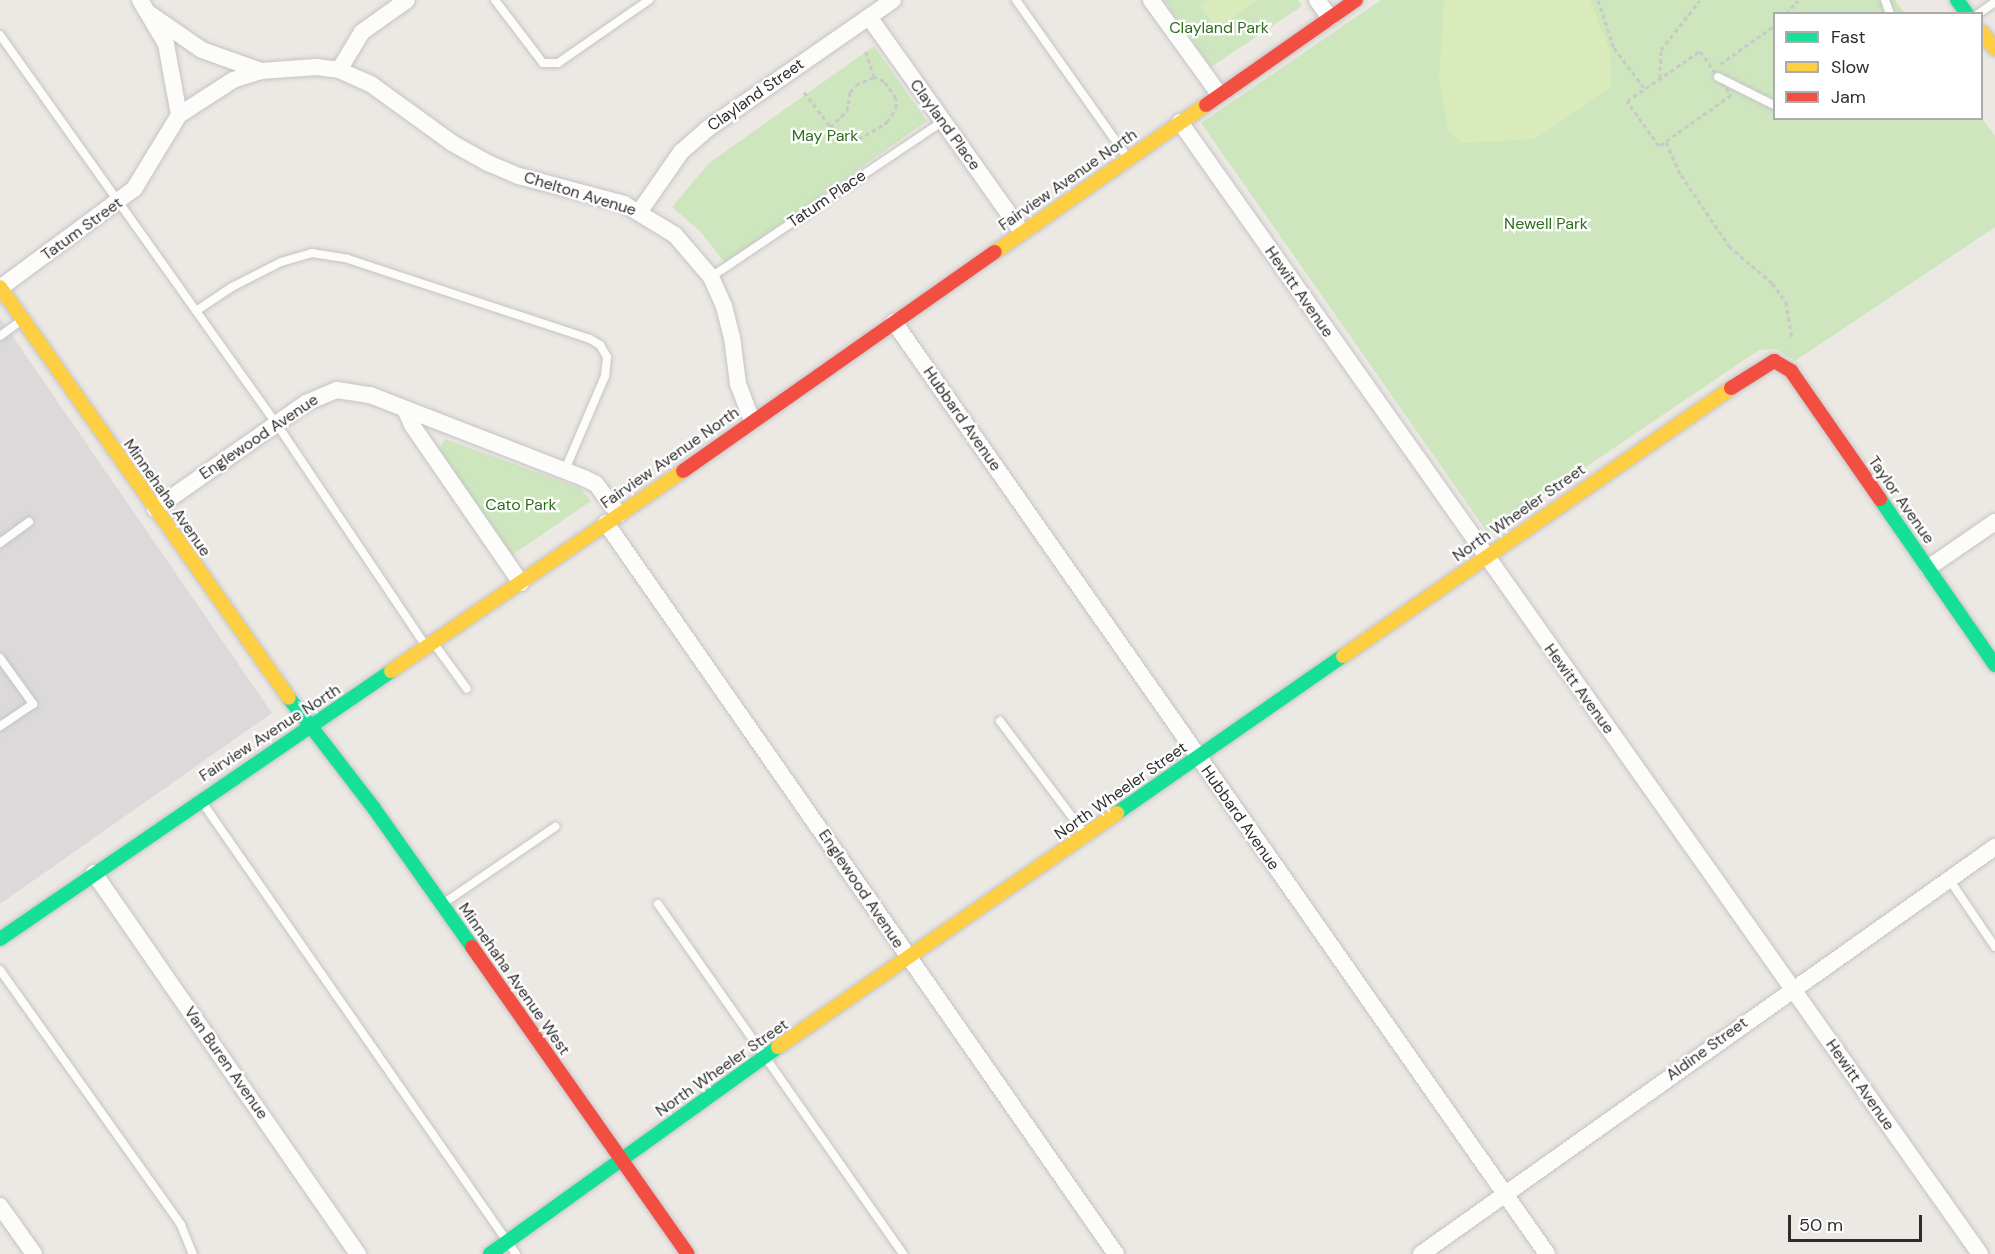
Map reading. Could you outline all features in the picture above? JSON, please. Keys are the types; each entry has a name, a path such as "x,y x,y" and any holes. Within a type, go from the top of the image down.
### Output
{"street":[{"path":"339,70 362,32 407,0"},
{"name":"Clayland Street","path":"640,210 681,152 707,129 893,0"},
{"path":"1151,0 1219,94"},
{"path":"1317,0 1330,18"},
{"name":"Fairview Avenue North","path":"0,939 200,799 520,583 1356,0"},
{"path":"145,7 202,50 261,71"},
{"path":"145,7 166,44 179,115"},
{"name":"Clayland Place","path":"869,17 1022,232"},
{"path":"1983,33 1995,49"},
{"name":"Tatum Street","path":"0,288 119,204 152,166 179,115 233,80 261,71 316,67 339,70"},
{"name":"Chelton Avenue","path":"339,70 372,85 452,143 488,163 519,176 640,210 675,235 711,277 732,337 741,399 752,420"},
{"name":"Hewitt Avenue","path":"1180,122 1485,557 1980,1254"},
{"name":"Minnehaha Avenue","path":"0,288 251,649 311,725"},
{"name":"Hubbard Avenue","path":"894,322 1547,1254"},
{"name":"North Wheeler Street","path":"490,1254 764,1057 1198,758 1756,367 1774,362"},
{"name":"Taylor Avenue","path":"1774,362 1791,371 1995,665"},
{"name":"Englewood Avenue","path":"155,508 276,423 315,398 338,390 363,393 596,484 613,518 909,959 1116,1254"},
{"path":"405,409 412,425 520,583"},
{"path":"1928,568 1995,522"},
{"name":"Minnehaha Avenue West","path":"311,725 441,904 688,1254"},
{"name":"Aldine Street","path":"1421,1254 1792,988 1995,847"},
{"name":"Van Buren Avenue","path":"94,873 358,1254"},
{"path":"0,1206 33,1254"}],"lane":[{"path":"495,0 543,63 558,63 650,0"},
{"path":"1016,0 1128,159"},
{"path":"1981,12 1995,2"},
{"path":"0,35 276,423 430,645 466,688"},
{"path":"1718,77 1773,104"},
{"name":"Tatum Place","path":"711,277 942,122"},
{"path":"196,311 261,272 312,253 348,259 590,339 600,345 607,357 606,376 564,472"},
{"path":"0,336 23,320"},
{"path":"0,543 28,522"},
{"path":"0,658 33,704 0,726"},
{"path":"1000,721 1086,835"},
{"path":"200,799 516,1254"},
{"path":"441,904 555,827"},
{"path":"1948,879 1995,947"},
{"path":"658,904 903,1254"},
{"path":"0,970 181,1225 193,1254"}],"path":[{"path":"1598,0 1614,48 1645,89"},
{"path":"1660,78 1661,50 1700,0"},
{"path":"1788,12 1798,0"},
{"path":"1712,68 1773,27"},
{"path":"804,92 840,139 859,139 891,117 896,108 893,90 874,78 865,50"},
{"path":"1700,51 1731,95 1659,146 1627,101 1645,89 1700,51"},
{"path":"830,127 847,111 850,92 856,85 874,78"},
{"path":"1666,142 1681,175 1729,246 1772,283 1786,302 1792,338"}],"shaded area":[{"path":"0,318 272,713 0,904"}],"green space":[{"name":"Clayland Park","path":"1164,0 1298,0 1302,6 1211,67"},
{"path":"1207,0 1258,0 1217,29 1200,5"},
{"name":"Newell Park","path":"1381,0 1895,0 1904,12 1773,12 1773,120 1983,119 1995,136 1995,227 1795,361 1776,349 1759,350 1488,533 1201,123"},
{"path":"1444,0 1590,0 1610,51 1611,88 1535,139 1462,143 1449,132 1439,81"},
{"name":"May Park","path":"874,46 927,121 725,263 701,232 672,207 709,163"},
{"name":"Cato Park","path":"445,439 580,488 591,501 512,555 439,449"}],"traffic: fast":[{"path":"1957,0 1966,12"},
{"path":"1880,499 1995,665"},
{"path":"1117,813 1343,656"},
{"path":"0,939 391,671"},
{"path":"289,698 373,807 472,947"},
{"path":"490,1254 778,1047"}],"traffic: slow":[{"path":"1983,33 1995,49"},
{"path":"995,252 1206,105"},
{"path":"0,287 289,698"},
{"path":"1343,656 1731,388"},
{"path":"391,671 683,471"},
{"path":"778,1047 1117,813"}],"traffic: jam":[{"path":"1206,105 1356,0"},
{"path":"683,471 995,252"},
{"path":"1731,388 1774,361 1791,371 1880,499"},
{"path":"472,947 688,1254"}]}
